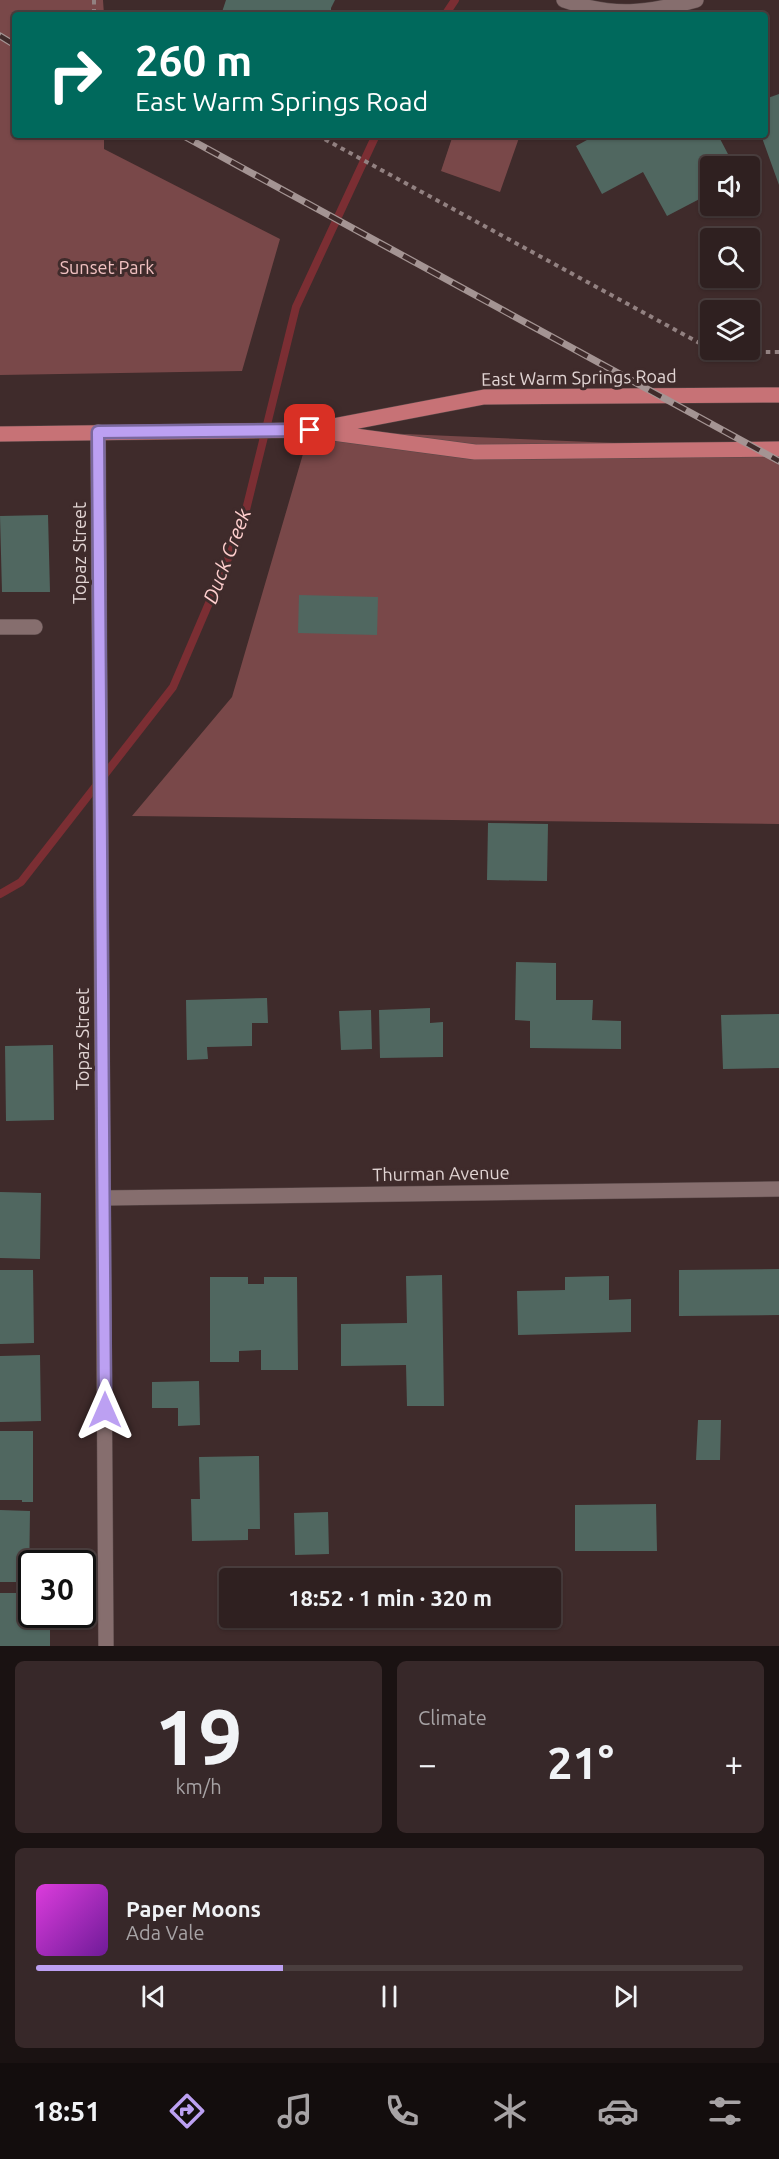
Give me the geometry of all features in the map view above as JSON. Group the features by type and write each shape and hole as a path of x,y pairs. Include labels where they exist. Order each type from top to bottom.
{"main road":[{"name":"East Warm Springs Road","path":"310,430 484,396 779,395"},
{"name":"East Warm Springs Road","path":"0,434 310,430 475,452 779,448"}],"street":[{"path":"564,0 605,12"},
{"path":"631,12 654,11 696,0"},
{"name":"Topaz Street","path":"98,432 106,1646"},
{"path":"0,627 35,627"},
{"name":"Thurman Avenue","path":"103,1198 779,1189"}],"path":[{"path":"323,138 716,352 779,352"}],"green space":[{"name":"Sunset Park","path":"0,0 103,0 104,12 12,12 12,138 104,138 104,149 280,239 242,371 0,375"},
{"path":"452,138 519,138 500,192 441,171"},
{"path":"310,430 757,449 779,461 779,824 132,816 232,697"}],"building":[{"path":"226,0 335,0 331,12 222,12"},
{"path":"779,94 779,185 762,138 768,138 768,98"},
{"path":"591,138 630,138 631,140 635,138 720,138 729,156 700,156 700,199 667,216 643,172 602,194 576,146"},
{"path":"48,515 50,592 2,592 0,516"},
{"path":"299,595 378,597 377,635 298,633"},
{"path":"488,823 548,824 547,881 487,880"},
{"path":"516,962 556,963 556,1000 593,1000 592,1020 621,1021 621,1049 530,1048 530,1021 515,1020"},
{"path":"267,998 268,1023 252,1023 252,1046 207,1047 208,1059 187,1060 186,1000"},
{"path":"430,1008 430,1023 443,1022 443,1057 380,1058 379,1010"},
{"path":"371,1010 372,1049 341,1050 339,1011"},
{"path":"779,1014 779,1068 723,1069 721,1015"},
{"path":"53,1045 54,1120 6,1121 5,1046"},
{"path":"0,1192 41,1193 40,1259 0,1258"},
{"path":"779,1269 779,1315 679,1316 679,1270"},
{"path":"0,1270 33,1270 34,1343 0,1344"},
{"path":"442,1275 444,1406 407,1406 406,1365 341,1366 341,1324 407,1323 406,1276"},
{"path":"609,1276 609,1300 631,1299 631,1332 518,1335 517,1291 565,1290 565,1277"},
{"path":"210,1277 248,1277 248,1284 264,1284 264,1277 297,1277 298,1370 261,1370 261,1350 239,1351 239,1362 210,1362"},
{"path":"40,1355 41,1421 0,1422 0,1356"},
{"path":"199,1381 200,1425 178,1426 178,1408 152,1408 152,1382"},
{"path":"698,1420 721,1420 720,1460 696,1460"},
{"path":"0,1431 33,1431 33,1502 0,1500"},
{"path":"259,1456 260,1529 248,1529 248,1540 192,1541 191,1499 200,1499 199,1457"},
{"path":"656,1504 657,1551 575,1551 575,1505"},
{"path":"0,1510 30,1511 29,1550 18,1550 18,1582 0,1582"},
{"path":"328,1512 329,1554 295,1555 294,1513"},
{"path":"0,1593 18,1593 18,1628 50,1628 50,1646 0,1646"}],"waterway":[{"name":"Duck Creek","path":"447,12 455,0"},
{"name":"Duck Creek","path":"0,894 21,882 173,687 242,526 296,307 375,138"}],"railway":[{"path":"0,36 12,43"},
{"path":"187,138 779,461"}],"route":[{"path":"105,1410 98,432 310,430"}]}
